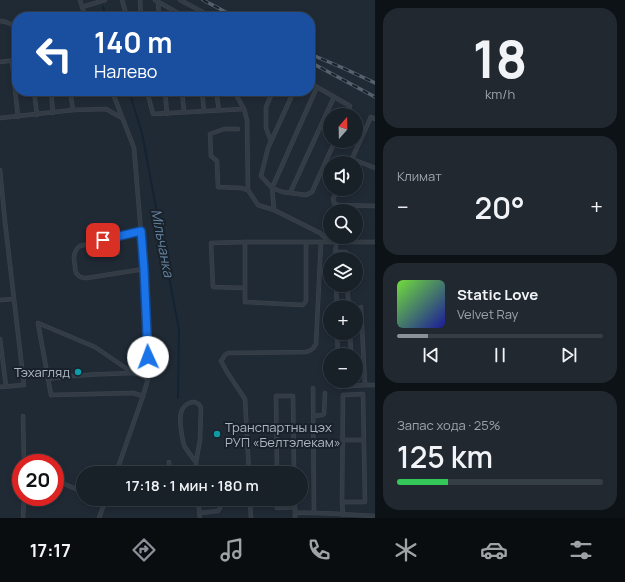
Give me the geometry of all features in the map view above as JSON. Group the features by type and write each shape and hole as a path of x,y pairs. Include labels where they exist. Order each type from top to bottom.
{"lane":[{"path":"80,0 84,12"},
{"path":"82,7 105,0"},
{"path":"122,0 126,12"},
{"path":"140,0 141,12"},
{"path":"180,0 203,12"},
{"path":"156,1 177,12"},
{"path":"156,1 158,12"},
{"path":"0,21 12,25"},
{"path":"0,62 12,61"},
{"path":"315,91 317,87 350,106 349,108"},
{"path":"16,96 18,117"},
{"path":"35,96 37,115"},
{"path":"51,96 53,113"},
{"path":"71,96 73,110"},
{"path":"114,96 134,148 144,269 149,372 143,396 118,466"},
{"path":"148,96 153,114 244,109"},
{"path":"165,96 167,114"},
{"path":"182,96 184,112"},
{"path":"202,96 204,111"},
{"path":"217,96 219,110"},
{"path":"237,96 244,109 247,120 248,190 258,205 274,210 323,236"},
{"path":"270,96 266,107 266,128 271,141"},
{"path":"292,96 268,148 261,176 272,188 283,192 306,195 312,192 332,148"},
{"path":"274,210 272,188 313,96"},
{"path":"290,193 334,97"},
{"path":"0,118 73,110 106,109 122,118"},
{"path":"353,156 372,117 375,119"},
{"path":"238,129 224,129 210,134 211,156 217,160 218,187 241,188 248,190"},
{"path":"363,164 375,168"},
{"path":"0,170 1,200 5,222 24,385 0,387"},
{"path":"334,196 333,199 334,203 338,204 375,206"},
{"path":"0,223 5,222"},
{"path":"141,231 80,246 77,248 73,258 76,273 82,278 144,269"},
{"path":"115,238 118,253"},
{"path":"245,242 245,302 303,305 306,301 306,242"},
{"path":"245,288 213,287 211,243 321,242 316,344 314,348 306,352 228,353 221,361 246,402 249,466"},
{"path":"363,242 375,242"},
{"path":"335,252 336,244"},
{"path":"0,300 14,299"},
{"path":"133,373 95,347 38,323 51,395 133,392 143,396"},
{"path":"0,339 6,386"},
{"path":"363,340 365,385 375,385"},
{"path":"48,379 82,375 133,373 148,379"},
{"path":"313,388 314,513"},
{"path":"314,416 324,414 325,393"},
{"path":"342,502 365,502 363,394 343,395 342,502 343,515"},
{"path":"277,466 276,396 293,396 294,466"},
{"path":"196,462 183,444 180,418 180,413 183,408 186,404 190,403 198,404 201,408 200,440 196,466"},
{"path":"23,416 24,454"},
{"path":"343,440 364,440"},
{"path":"64,484 76,489"},
{"path":"23,518 24,506"},
{"path":"99,518 104,506"},
{"path":"198,506 200,518"},
{"path":"199,513 218,511 220,506"},
{"path":"250,506 251,518"},
{"path":"277,506 277,508 295,507 295,518"},
{"path":"295,513 375,516"}],"waterway":[{"name":"Мільчанка","path":"103,7 104,12"},
{"name":"Мільчанка","path":"131,96 142,133 179,330 178,398"}],"railway":[{"path":"203,0 226,12"},
{"path":"315,56 375,83"},
{"path":"315,65 375,97"}],"place":[{"name":"Тэхагляд","path":"78,372"},
{"name":"Транспартны цэх РУП «Белтэлекам»","path":"217,434"}],"route":[{"path":"103,240 141,231 148,357"}]}
